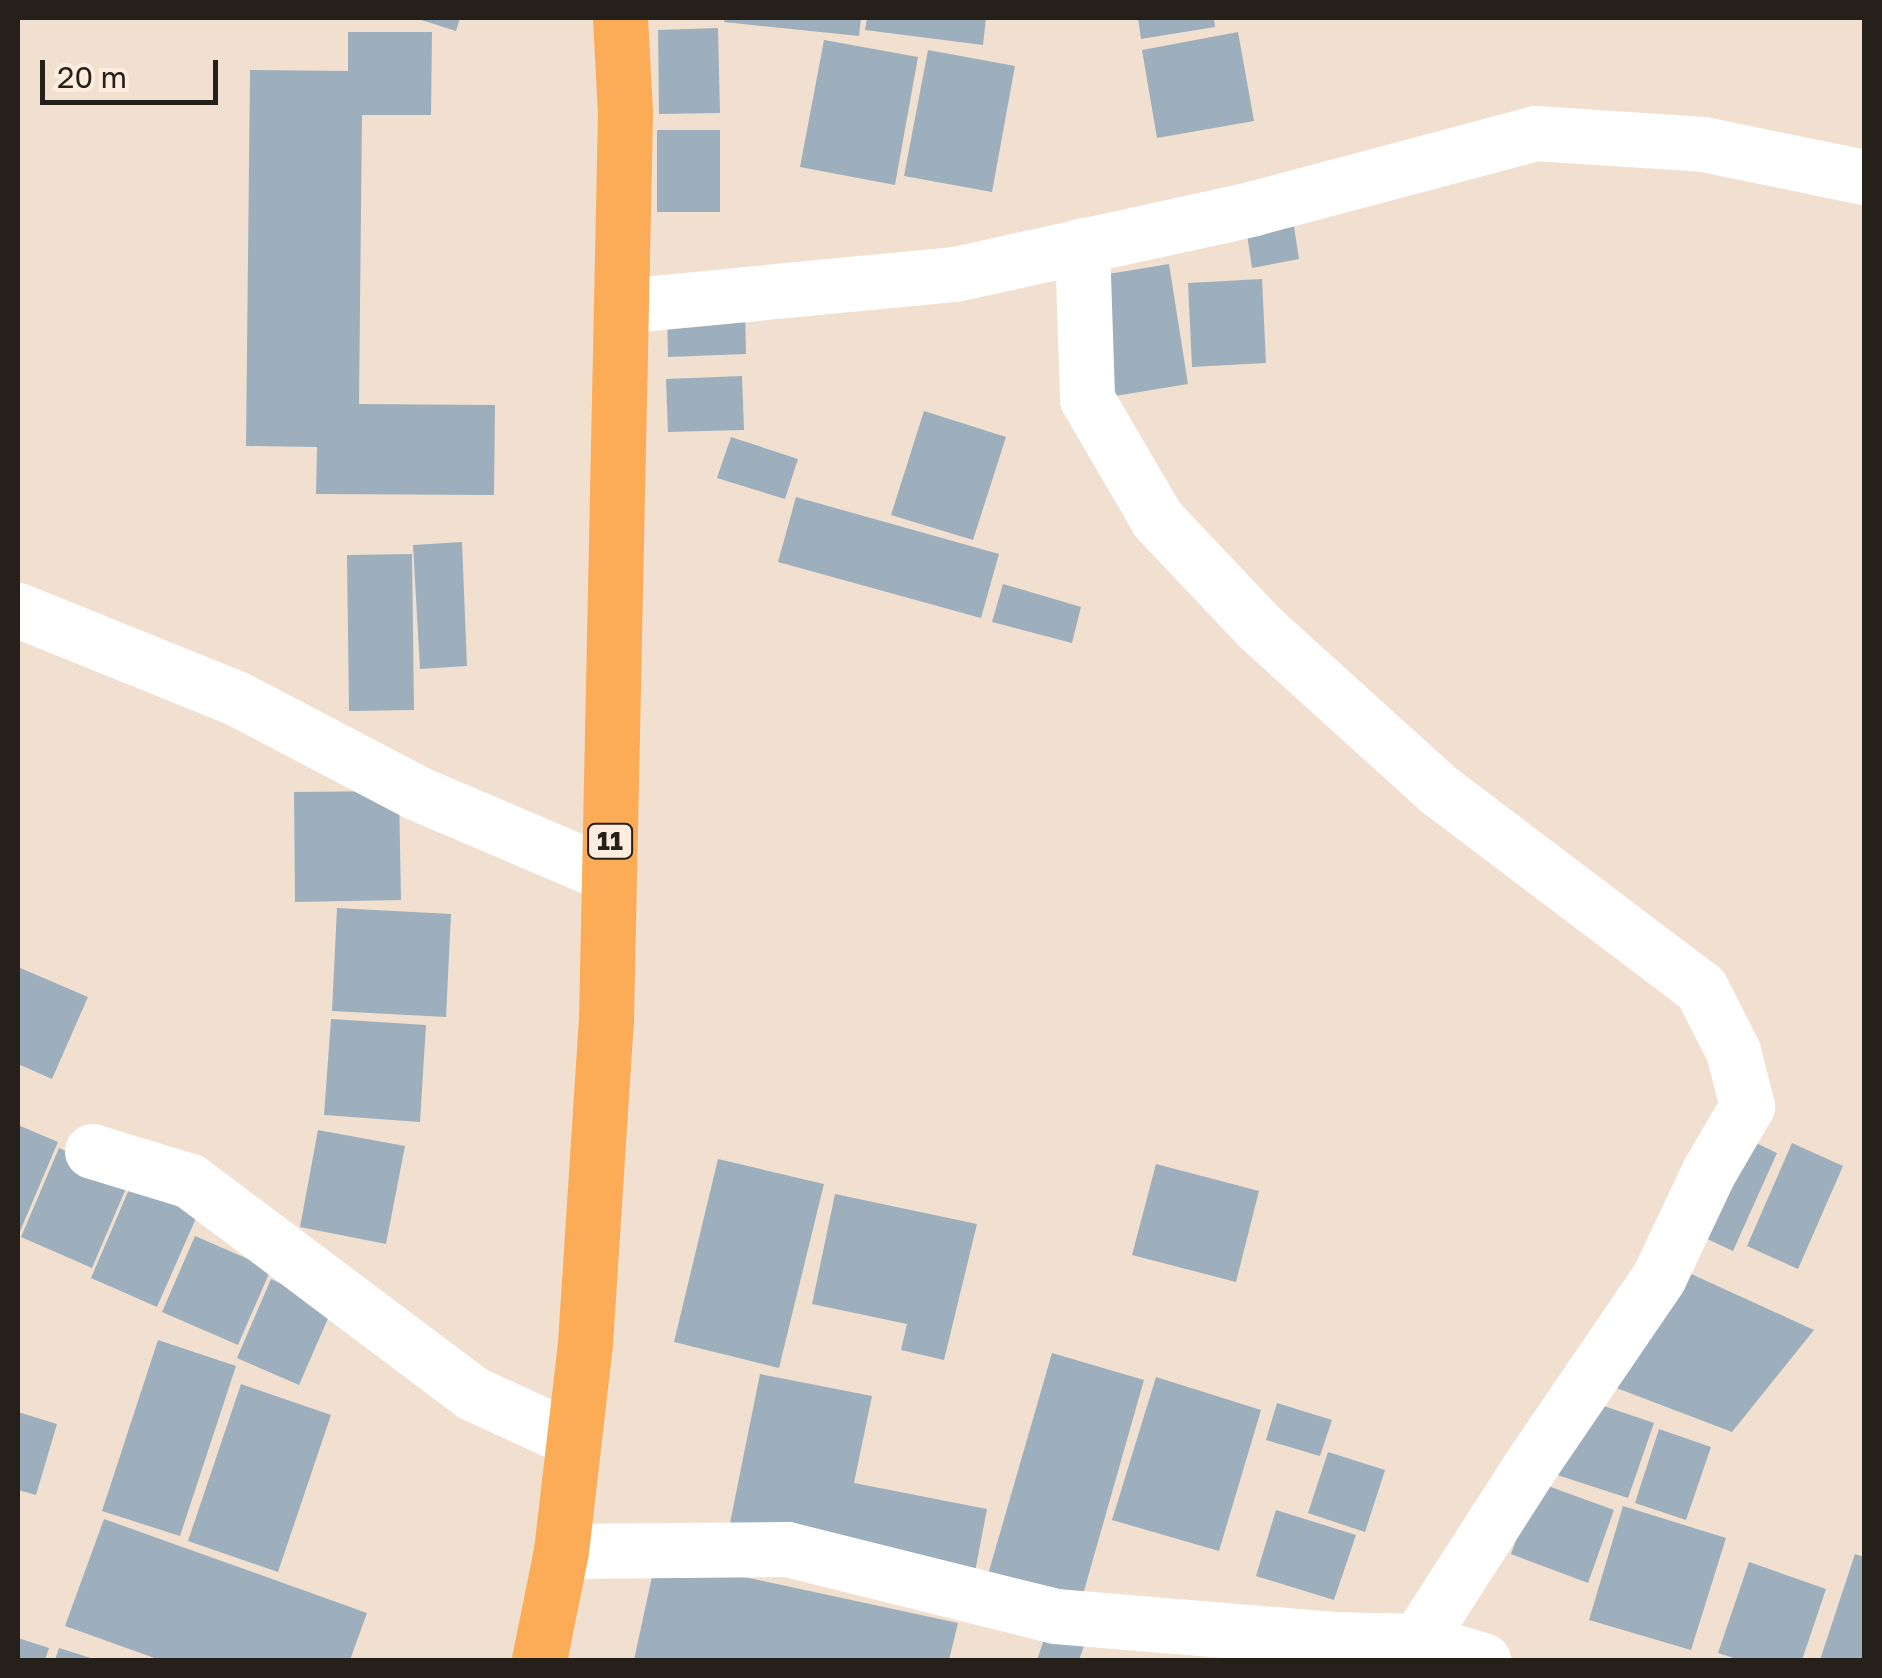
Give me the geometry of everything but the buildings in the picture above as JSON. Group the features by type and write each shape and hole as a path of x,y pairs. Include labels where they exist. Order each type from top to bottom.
{"highway":[{"name":"11","path":"539,1660 562,1551 585,1343 606,1020 625,113 620,18"}],"street":[{"path":"621,306 955,274 1254,208 1535,133 1704,144 1864,177"},
{"path":"1082,246 1087,399 1157,519 1259,627 1439,790 1701,988 1733,1051 1747,1106 1709,1171 1659,1277 1534,1460 1419,1651"},
{"path":"18,610 238,699 417,793 609,875"},
{"path":"92,1151 190,1181 472,1393 574,1440"},
{"path":"562,1551 787,1549 1055,1616 1333,1639 1483,1660"}]}
